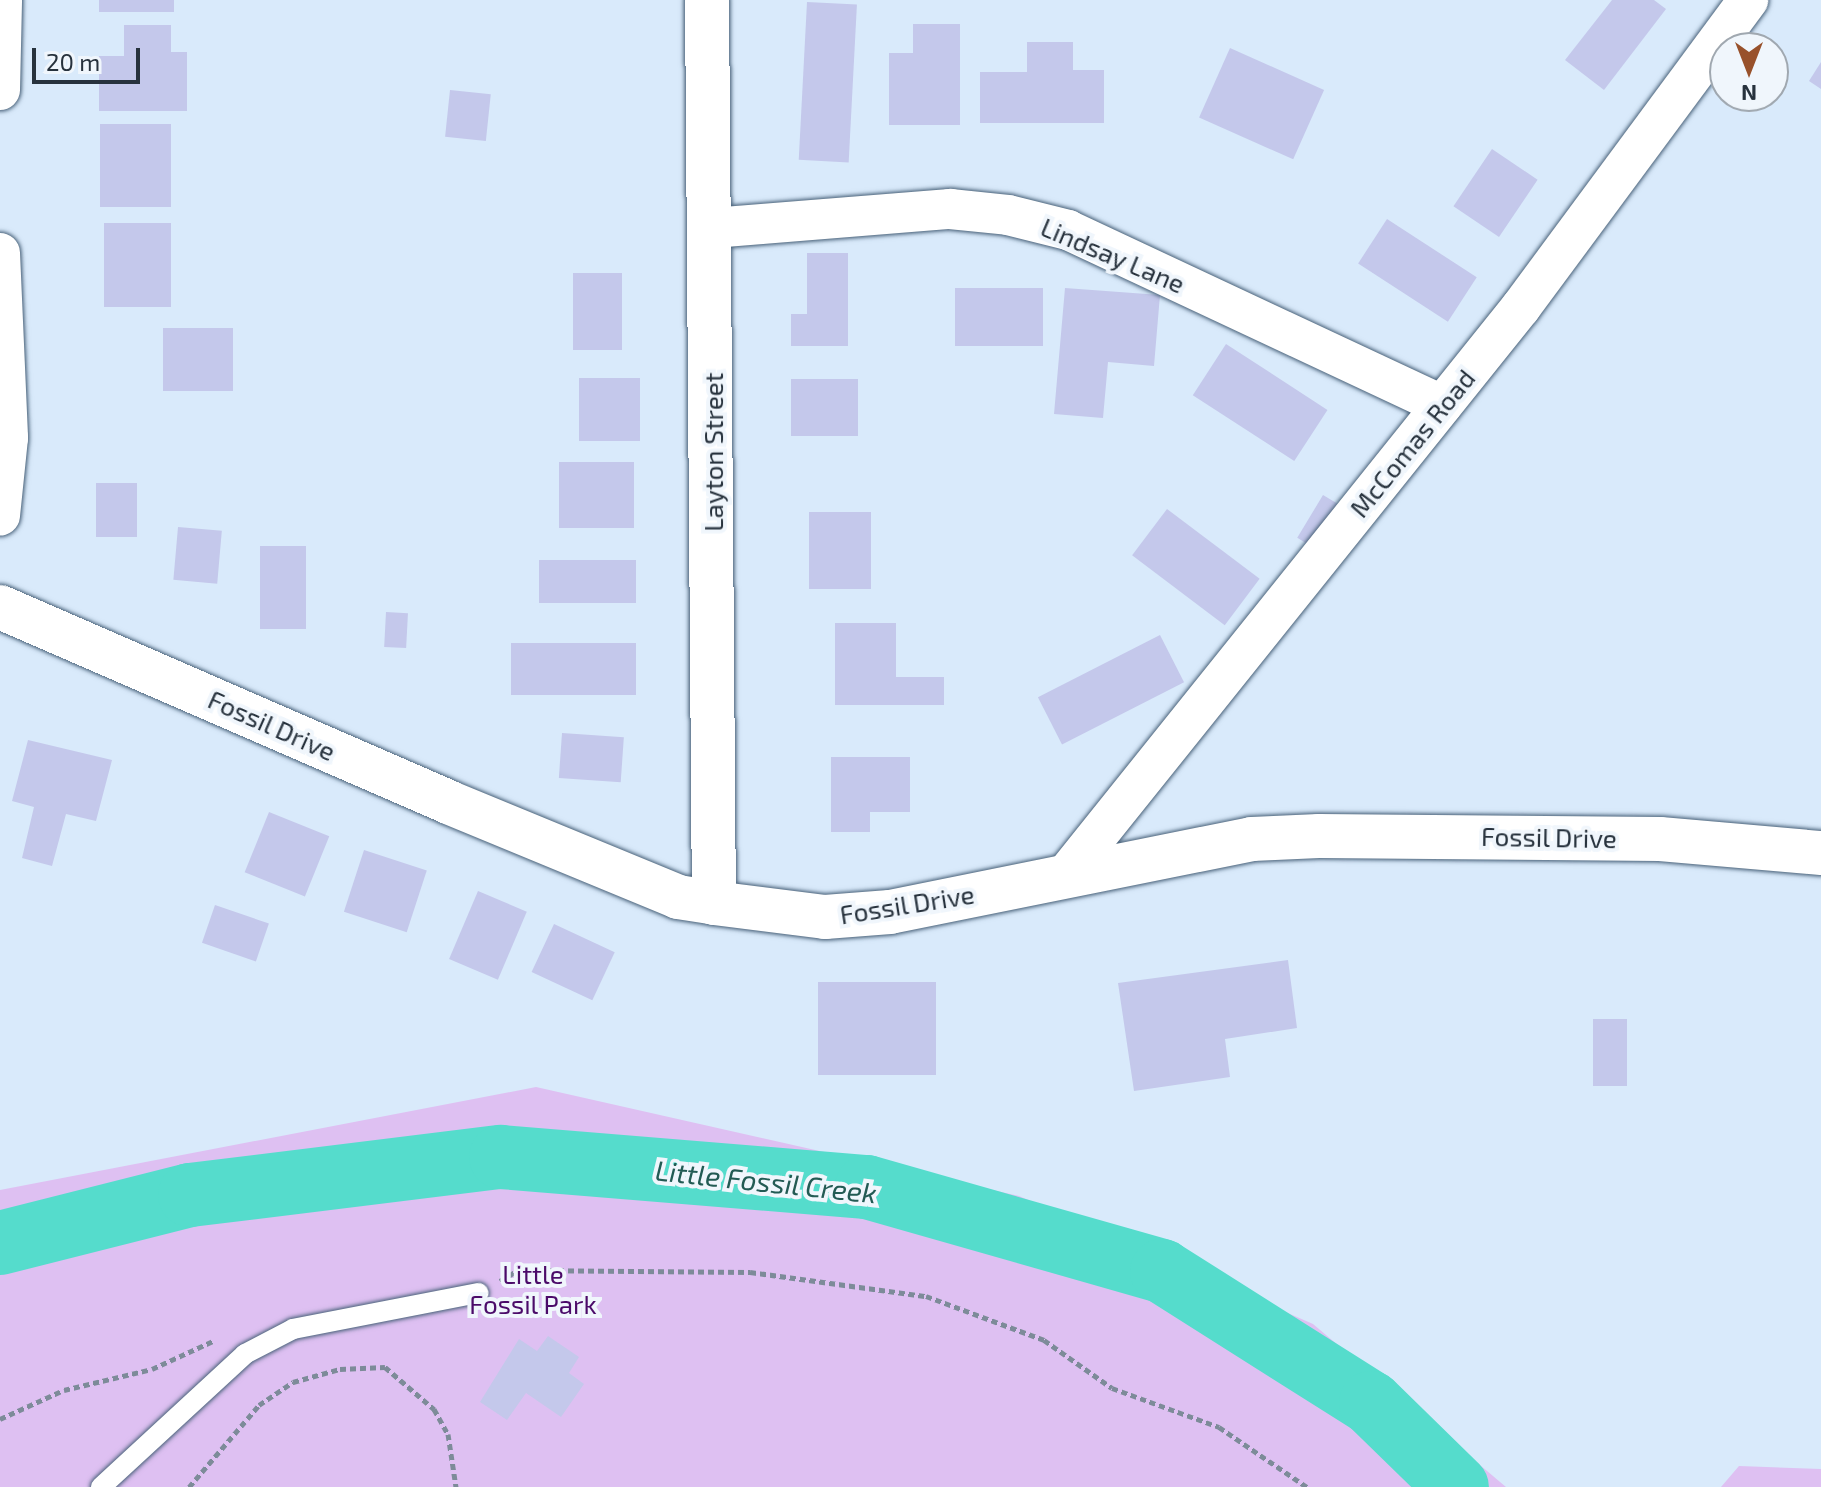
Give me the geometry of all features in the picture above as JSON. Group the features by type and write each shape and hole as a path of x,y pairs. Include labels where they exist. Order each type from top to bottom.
{"street":[{"path":"0,90 2,0"},
{"name":"Layton Street","path":"707,0 712,228 714,903"},
{"name":"McComas Road","path":"1064,877 1442,405 1748,0"},
{"name":"Lindsay Lane","path":"712,228 950,209 1008,215 1068,230 1442,405"},
{"path":"0,253 8,438 0,516"},
{"name":"Fossil Drive","path":"0,607 448,802 678,897 714,903 825,917 877,913 1252,839 1387,833 1660,839 1821,853"}],"lane":[{"path":"101,1487 245,1354 293,1329 479,1293"}],"path":[{"path":"479,1293 518,1270 750,1272 926,1296 1044,1340 1112,1388 1219,1427 1307,1487"},
{"path":"0,1419 64,1390 152,1369 224,1336 245,1354"},
{"path":"189,1487 259,1405 293,1382 340,1369 385,1367 434,1409 448,1434 456,1487"}],"green space":[{"name":"Little Fossil Park","path":"536,1087 1019,1196 1313,1324 1506,1487 0,1487 0,1190"},
{"path":"1739,1466 1821,1469 1821,1487 1721,1487"}],"building":[{"path":"99,0 174,0 174,12 99,12"},
{"path":"1612,0 1654,0 1666,9 1604,90 1565,60"},
{"path":"807,2 857,5 849,162 799,160"},
{"path":"913,24 960,24 960,125 889,125 889,53 913,53"},
{"path":"124,25 171,25 171,52 187,52 187,111 99,111 99,56 124,56"},
{"path":"1027,42 1073,42 1073,70 1104,70 1104,123 980,123 980,72 1027,72"},
{"path":"1230,48 1324,90 1293,159 1199,117"},
{"path":"1821,62 1821,89 1809,81"},
{"path":"450,90 491,94 486,141 445,137"},
{"path":"100,124 171,124 171,207 100,207"},
{"path":"1492,149 1538,180 1499,237 1453,206"},
{"path":"1387,219 1477,277 1448,322 1358,263"},
{"path":"104,223 171,223 171,307 104,307"},
{"path":"807,253 848,253 848,346 791,346 791,314 807,314"},
{"path":"573,273 622,273 622,350 573,350"},
{"path":"955,288 1043,288 1043,346 955,346"},
{"path":"1065,288 1160,295 1154,366 1108,362 1103,418 1054,414"},
{"path":"163,328 233,328 233,391 163,391"},
{"path":"1226,344 1327,410 1294,461 1193,395"},
{"path":"579,378 640,378 640,441 579,441"},
{"path":"791,379 858,379 858,436 791,436"},
{"path":"559,462 634,462 634,528 559,528"},
{"path":"96,483 137,483 137,537 96,537"},
{"path":"1323,495 1341,506 1315,549 1297,538"},
{"path":"1167,509 1260,579 1225,625 1132,555"},
{"path":"809,512 871,512 871,589 809,589"},
{"path":"178,527 222,531 217,584 173,580"},
{"path":"260,546 306,546 306,629 260,629"},
{"path":"539,560 636,560 636,603 539,603"},
{"path":"386,612 408,613 406,648 384,647"},
{"path":"835,623 896,623 896,677 944,677 944,705 835,705"},
{"path":"1160,635 1184,682 1062,744 1038,697"},
{"path":"511,643 636,643 636,695 511,695"},
{"path":"562,733 624,737 621,782 559,778"},
{"path":"28,740 112,760 96,821 66,814 52,866 22,858 34,807 12,801"},
{"path":"831,757 910,757 910,812 870,812 870,832 831,832"},
{"path":"269,812 329,836 305,897 245,872"},
{"path":"364,850 427,870 407,932 344,912"},
{"path":"478,891 527,912 498,980 449,959"},
{"path":"215,905 269,924 256,961 202,943"},
{"path":"554,924 615,952 592,1000 532,972"},
{"path":"1288,960 1297,1028 1225,1039 1230,1077 1134,1091 1118,983"},
{"path":"818,982 936,982 936,1075 818,1075"},
{"path":"1593,1019 1627,1019 1627,1086 1593,1086"},
{"path":"548,1336 579,1357 569,1373 584,1384 561,1417 526,1393 507,1420 480,1402 519,1339 537,1351"}],"waterway":[{"name":"Little Fossil Creek","path":"0,1243 190,1195 501,1157 867,1187 1162,1271 1371,1403 1457,1487"}]}
